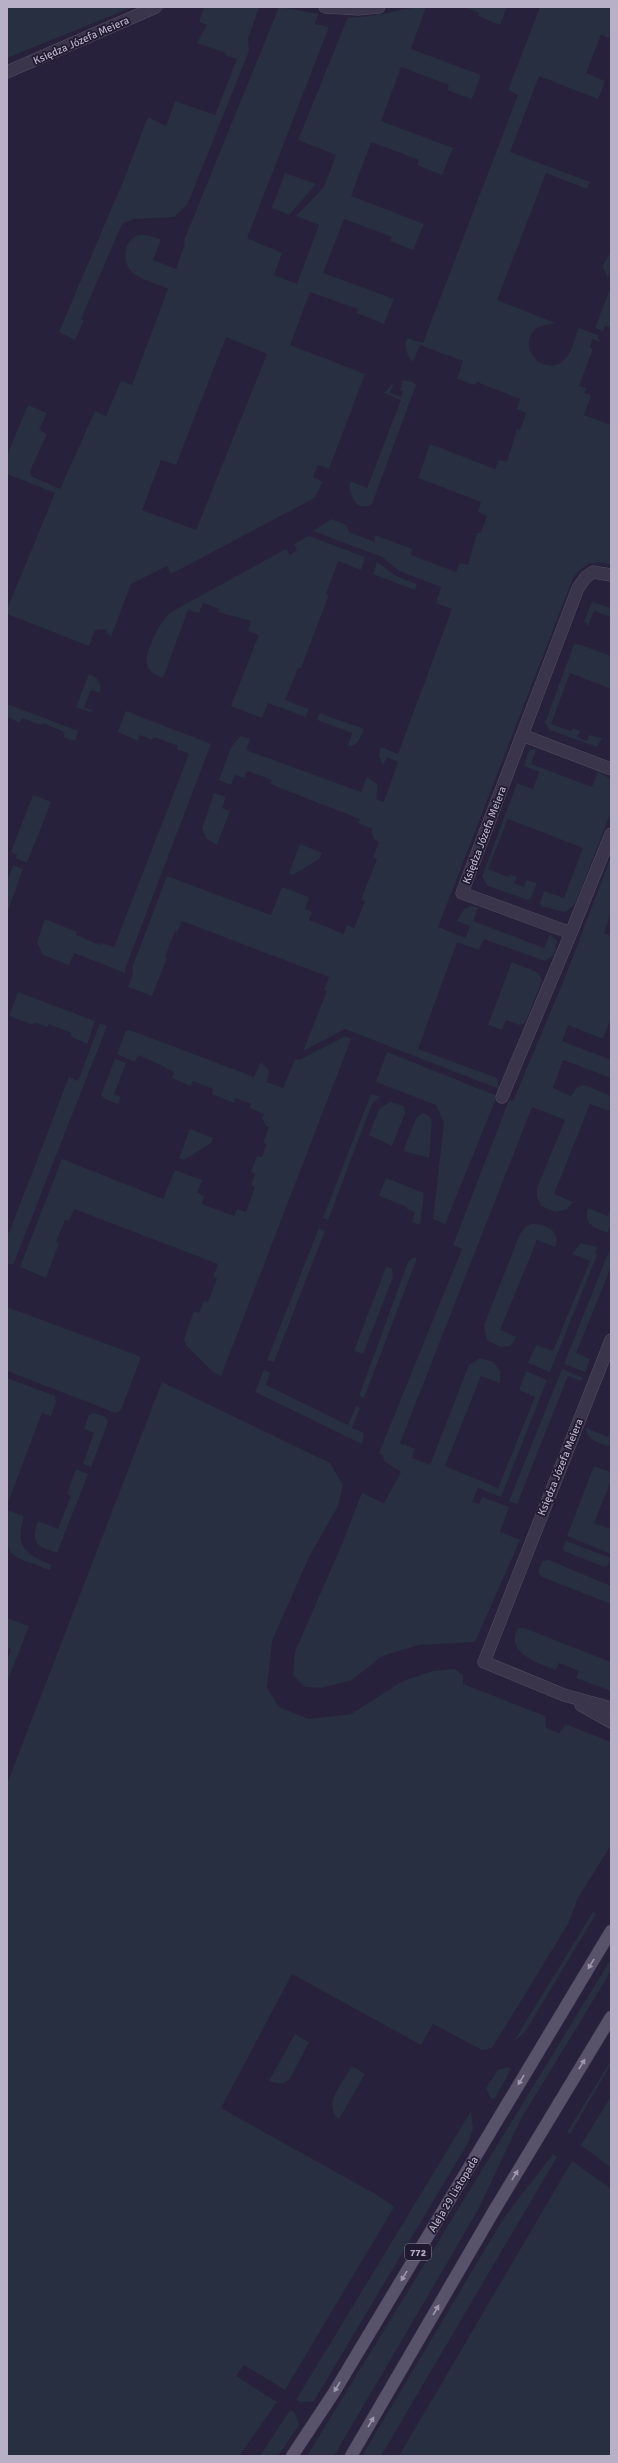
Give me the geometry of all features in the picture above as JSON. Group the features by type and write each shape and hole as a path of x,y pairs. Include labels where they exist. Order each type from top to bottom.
{"main road":[{"name":"Aleja 29 Listopada","path":"292,2456 333,2394 611,1931"},
{"path":"351,2456 494,2209 611,2017"}],"street":[{"name":"Księdza Józefa Meiera","path":"7,72 156,7"},
{"path":"325,7 346,9 379,7"},
{"name":"Księdza Józefa Meiera","path":"571,932 462,893 582,582 594,572 611,575"},
{"path":"522,735 611,769"},
{"path":"502,1098 611,834"},
{"name":"Księdza Józefa Meiera","path":"564,1695 484,1662 611,1340"},
{"path":"564,1695 611,1708"},
{"path":"564,1695 611,1722"}],"shaded area":[{"path":"7,7 133,7 7,58"},
{"path":"204,7 259,7 248,39 249,51 187,205 174,217 133,219 122,224 81,319 84,320 75,340 59,332 124,179 148,117 166,126 175,101 215,115 237,59 225,55 226,53 197,43 207,25 199,22"},
{"path":"279,7 318,14 315,24 329,27 247,238 282,253 274,275 297,284 319,225 296,216 324,187 336,155 298,140 348,17 379,15 407,9 426,7 411,49 481,75 472,99 447,90 449,85 401,67 381,121 453,148 442,175 417,165 419,160 371,142 351,196 424,224 413,250 390,241 392,237 344,219 323,273 394,299 384,324 357,313 358,309 310,292 290,345 365,374 329,469 318,465 313,477 323,482 315,497 171,574 167,566 131,584 111,637 104,629 95,630 89,646 7,614 7,609 55,493 7,474 7,455 28,405 47,413 39,430 47,434 30,471 31,476 60,489 95,411 106,416 121,381 132,385 168,289 143,279 130,270 127,265 125,255 128,244 135,237 140,235 147,235 161,240 153,260 176,269 185,244 183,243","holes":["226,337 267,354 196,530 142,510 161,460 176,465"]},
{"path":"464,7 507,7 500,25 478,16 479,13"},
{"path":"540,7 611,7 611,39 601,35 586,73 605,81 598,99 539,76 510,152 590,182 587,189 546,173 497,300 555,323 537,328 531,335 529,343 530,351 535,358 541,363 549,366 557,364 565,359 579,328 597,335 600,342 592,339 590,348 593,349 579,386 586,388 584,393 591,395 584,415 611,425 611,565 605,563 589,564 581,569 573,578 438,927 465,938 470,926 457,921 464,909 470,906 478,907 473,921 544,948 550,934 557,941 554,955 545,961 484,939 479,950 457,942 418,1049 497,1078 499,1089 345,1029 303,1051 327,991 324,990 329,977 182,921 177,932 175,931 165,957 167,958 152,996 128,987 133,974 132,968 167,876 271,915 282,887 309,897 305,909 312,912 309,920 344,934 347,925 354,928 365,901 361,900 377,859 373,857 379,842 375,840 371,832 373,829 358,823 360,819 270,784 272,780 247,771 244,778 235,775 231,785 219,780 231,747 241,736 250,739 246,750 361,792 367,777 378,785 376,799 384,802 398,762 387,757 383,765 379,756 381,747 398,754 452,609 436,603 441,587 399,571 382,557 313,531 331,519 347,525 349,532 375,542 375,535 412,549 411,555 456,572 460,563 468,565 477,533 481,533 487,516 478,512 481,502 418,478 430,444 495,469 499,460 507,462 517,429 520,430 526,413 517,409 520,399 477,382 475,385 457,379 463,361 420,345 413,362 407,354 406,345 407,338 423,343 518,95 508,90"},
{"path":"285,173 316,184 289,215 272,208"},
{"path":"611,252 611,269 608,277 602,266"},
{"path":"610,289 611,328 605,326 603,331 595,328"},
{"path":"403,380 413,382 416,385 372,504 367,506 358,505 352,497 350,491 350,481 367,488 401,400 384,393 394,382 390,393 401,397 403,391 400,390"},
{"path":"309,536 365,557 361,570 338,561 326,594 329,595 301,668 298,668 285,700 309,709 306,717 268,703 262,718 231,706 259,635 248,631 251,621 218,612 219,609 203,603 199,613 188,610 163,678 148,668 148,652 154,637 171,612 286,549 290,555 297,550 294,544"},
{"path":"377,562 396,576 417,584 415,590 373,574"},
{"path":"592,602 611,608 611,617 594,611 588,626 584,621"},
{"path":"574,644 581,645 611,656 611,689 570,673 551,724 571,731 573,728 580,731 577,737 587,741 589,735 602,738 597,747 550,730 545,723"},
{"path":"89,674 95,677 100,683 100,693 91,690 84,707 94,711 90,712 76,707"},
{"path":"7,704 78,731 75,741 63,737 65,732 43,723 41,725 22,718 20,723 7,717"},
{"path":"126,711 211,744 125,969 125,973 74,953 69,965 43,955 37,942 45,919 77,932 76,935 100,945 101,943 114,947 189,754 177,749 178,746 154,737 152,740 140,735 138,741 118,732"},
{"path":"319,713 364,729 358,741 354,745 348,746 352,733 317,720"},
{"path":"536,749 531,764 592,787 598,772 611,779 611,812 575,904 565,912 541,906 540,903 544,891 564,898 583,848 508,819 488,869 508,877 510,874 517,877 514,883 524,887 526,880 537,883 531,898 528,900 488,886 482,877 517,783 533,789 539,772 524,766 529,750"},
{"path":"214,793 226,797 222,808 230,811 217,845 206,838 202,829"},
{"path":"33,795 51,802 27,863 16,858 17,855 11,852"},
{"path":"300,844 322,853 319,859 293,875 289,873"},
{"path":"611,857 611,913 604,933 611,936 611,1019 603,1039 568,1025 562,1041 611,1060 611,1078 563,1060 553,1088 571,1096 577,1087 585,1085 609,1095 611,1100 610,1111 590,1104 554,1194 573,1202 567,1209 556,1212 541,1206 537,1197 537,1188 565,1120 532,1107 400,1443 415,1449 412,1458 430,1465 469,1365 480,1358 493,1362 500,1371 500,1383 481,1376 445,1466 498,1488 535,1397 519,1390 526,1371 547,1380 501,1497 478,1488 472,1502 479,1504 482,1497 509,1507 500,1532 520,1540 475,1642 419,1645 382,1656 352,1680 321,1688 305,1687 293,1675 295,1652 342,1544 362,1493 384,1503 401,1472 384,1461 383,1455 379,1453 462,1249 453,1245 509,1100 513,1101 564,980"},
{"path":"13,865 23,869 7,913 7,882"},
{"path":"512,962 539,973 542,981 525,1023 519,1025 506,1020 502,1030 488,1025"},
{"path":"18,992 95,1021 87,1044 70,1036 71,1033 49,1024 47,1027 34,1022 33,1025 9,1016"},
{"path":"100,1023 107,1026 13,1265 7,1263 7,1232 9,1233 69,1077 78,1081"},
{"path":"130,1030 254,1077 261,1062 269,1071 267,1082 283,1088 295,1059 299,1060 346,1036 351,1039 221,1376 213,1372 186,1345 184,1339 194,1311 199,1313 204,1301 208,1302 217,1278 213,1277 218,1264 74,1209 69,1221 65,1220 56,1242 59,1243 46,1278 20,1267 62,1159 163,1199 175,1170 202,1180 197,1193 204,1196 202,1204 234,1216 237,1209 246,1212 255,1187 251,1185 255,1174 251,1172 257,1156 262,1157 267,1144 263,1143 269,1127 266,1126 262,1118 264,1114 249,1108 251,1104 236,1098 234,1103 212,1094 213,1089 193,1081 191,1086 172,1078 174,1072 138,1055 135,1062 117,1054 126,1031"},
{"path":"387,1052 497,1096 445,1224 433,1219 444,1123 436,1105 376,1082"},
{"path":"115,1059 126,1063 114,1094 121,1097 118,1104 105,1099 101,1095"},
{"path":"371,1094 380,1097 372,1104 328,1220 323,1218"},
{"path":"390,1102 404,1106 405,1113 392,1146 369,1135 379,1109"},
{"path":"423,1113 429,1116 432,1121 429,1158 403,1151 417,1117"},
{"path":"190,1129 213,1138 211,1143 184,1160 179,1158"},
{"path":"386,1178 424,1193 420,1225 412,1222 415,1212 407,1209 407,1207 379,1196"},
{"path":"588,1208 608,1216 611,1208 611,1225 608,1233 591,1225 587,1218"},
{"path":"531,1224 542,1225 551,1229 554,1232 557,1241 555,1247 537,1240 500,1330 517,1337 510,1346 500,1347 487,1340 484,1325 520,1234 526,1226"},
{"path":"319,1228 325,1231 274,1362 267,1360"},
{"path":"581,1243 597,1247 595,1254 597,1255 550,1372 528,1363 536,1345 553,1351 590,1261 572,1254"},
{"path":"609,1251 611,1267 576,1353 590,1359 585,1372 564,1364"},
{"path":"412,1258 417,1258 364,1398 359,1396 408,1262"},
{"path":"386,1267 392,1268 393,1277 363,1354 354,1351"},
{"path":"7,1307 139,1356 140,1360 121,1410 116,1413 7,1371"},
{"path":"562,1369 583,1378 582,1381 568,1376 517,1504 509,1501"},
{"path":"264,1370 270,1373 266,1385 348,1425 356,1406 360,1408 352,1428 364,1433 362,1444 255,1392"},
{"path":"7,1378 55,1396 56,1402 51,1416 42,1413 7,1505"},
{"path":"162,1382 330,1463 343,1485 338,1506 309,1557 272,1641 267,1688 279,1707 309,1719 351,1714 403,1681 433,1671 455,1669 463,1675 463,1684 545,1716 546,1728 559,1733 566,1724 611,1742 611,1845 578,1898 568,1924 492,2048 482,2050 433,2024 421,2045 292,1974 221,2108 379,2196 394,2207 285,2390 244,2365 236,2376 277,2402 239,2456 7,2456 7,1784"},
{"path":"94,1413 106,1417 108,1422 91,1467 83,1464 94,1433 84,1429 89,1415"},
{"path":"586,1428 608,1437 611,1428 611,1447 591,1439 588,1436"},
{"path":"594,1466 611,1472 611,1481 594,1523 611,1529 611,1554 567,1536"},
{"path":"76,1469 88,1474 57,1553 40,1546 37,1543 35,1539 36,1529 38,1521 58,1529 71,1496 67,1494"},
{"path":"7,1510 24,1516 20,1535 24,1548 35,1557 51,1565 50,1570 23,1560 11,1552 8,1546 7,1538"},
{"path":"566,1541 611,1558 608,1565 604,1567 564,1551 563,1548"},
{"path":"549,1560 611,1586 611,1604 542,1577 538,1572 542,1561"},
{"path":"7,1618 29,1626 8,1680 7,1660 11,1649 7,1648"},
{"path":"518,1628 524,1628 611,1662 611,1691 576,1678 579,1671 559,1663 556,1670 533,1661 519,1651 515,1636"},
{"path":"593,1912 596,1914 525,2032 514,2041"},
{"path":"611,1959 611,1971 521,2119 478,2210 334,2456 307,2456"},
{"path":"295,2034 309,2042 290,2079 282,2084 269,2081"},
{"path":"611,2061 611,2064 570,2134 567,2132"},
{"path":"352,2066 365,2074 339,2119 334,2113 332,2107 333,2100"},
{"path":"508,2067 511,2069 495,2098 491,2099 486,2088 498,2070"},
{"path":"611,2096 611,2168 581,2145"},
{"path":"471,2111 473,2128 469,2141 314,2401 301,2402 296,2400"},
{"path":"553,2154 557,2157 381,2456 362,2456 503,2219"},
{"path":"572,2161 611,2189 611,2456 399,2456"},
{"path":"290,2410 295,2413 299,2425 278,2456 260,2456"}]}
